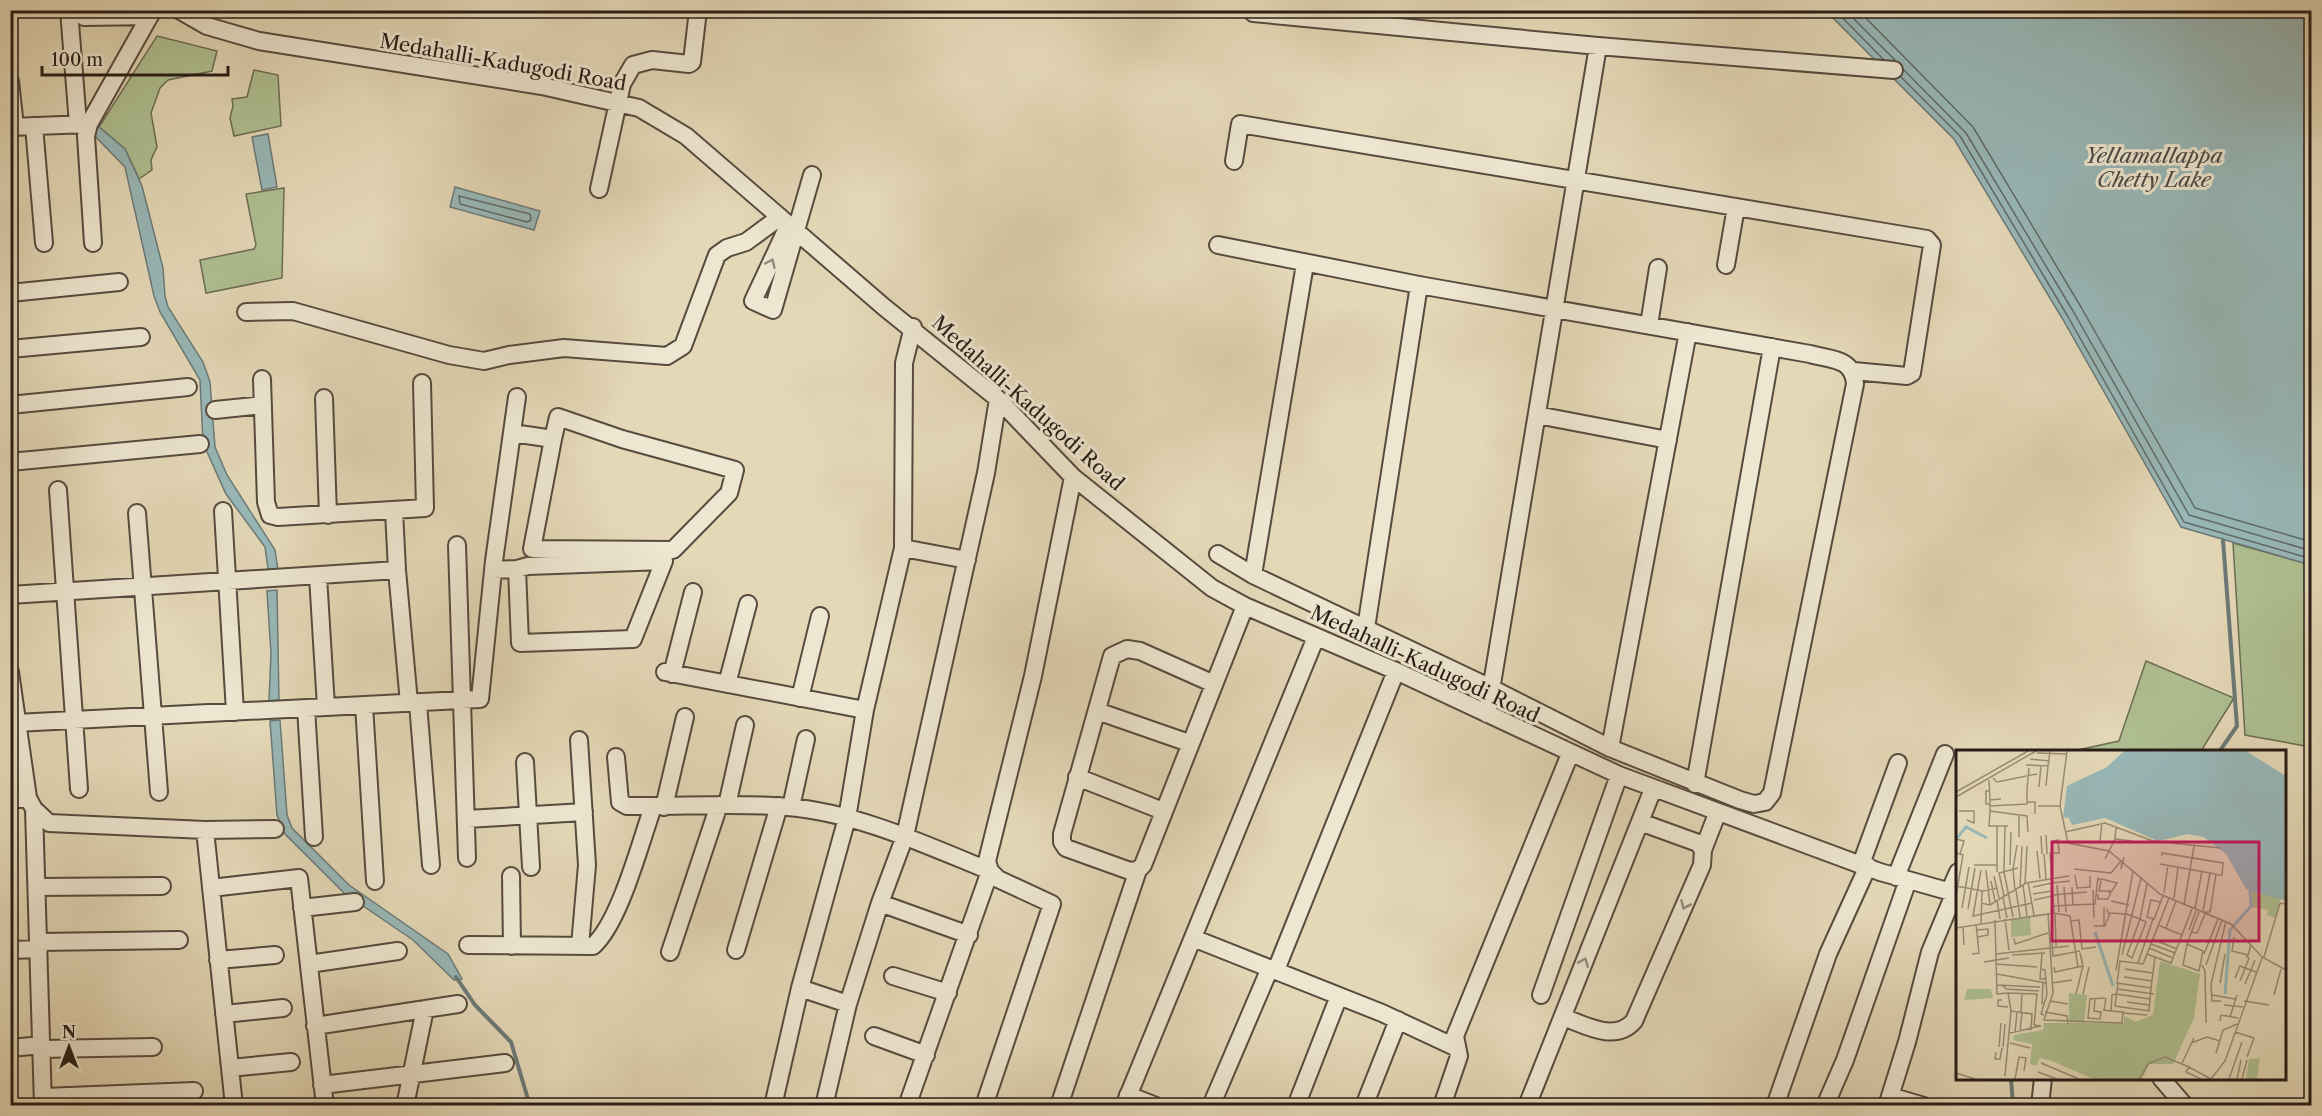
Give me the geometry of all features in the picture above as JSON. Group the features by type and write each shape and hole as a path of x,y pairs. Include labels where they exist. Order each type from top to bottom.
{"street":[{"name":"Medahalli-Kadugodi Road","path":"179,10 207,26 259,42 542,86 639,108 686,136 885,307 913,327 998,399 1073,477 1212,588 1245,606 1396,671 1570,754 1653,789 1717,814 1902,878 1954,892"},
{"path":"599,189 621,84 633,65 652,60 689,64 692,62 698,10"},
{"path":"93,243 76,14 152,13"},
{"path":"84,124 152,13"},
{"path":"1253,13 1598,46 1894,70"},
{"path":"1487,714 1598,46"},
{"path":"10,81 13,127 84,124"},
{"path":"1218,245 1419,285 1772,347 1847,364 1854,371 1907,376 1912,373 1932,245 1930,242 1240,124 1234,161"},
{"path":"34,126 44,243"},
{"path":"789,224 773,310 753,301 789,224 812,175"},
{"path":"1726,265 1736,207"},
{"path":"246,312 293,311 449,356 484,361 509,355 564,348 667,356 683,346 717,255 727,248 789,224"},
{"path":"1254,575 1305,264"},
{"path":"1649,325 1658,268"},
{"path":"10,292 119,282"},
{"path":"1366,628 1419,285"},
{"path":"773,1106 800,988 847,818 865,710 903,548 904,363 913,327"},
{"path":"1610,748 1688,332"},
{"path":"10,349 141,337"},
{"path":"1695,784 1772,347"},
{"path":"1218,555 1254,575 1491,688 1610,748 1695,784 1754,804 1765,802 1772,793 1853,396 1854,371"},
{"path":"262,379 266,502 270,515 328,516 425,508 422,383"},
{"path":"10,405 188,387"},
{"path":"16,723 480,699 493,570 517,397"},
{"path":"324,398 328,516"},
{"path":"824,1106 848,1004 880,903 905,836 986,473 998,399"},
{"path":"215,410 263,405"},
{"path":"1537,415 1668,440"},
{"path":"558,417 622,439 735,470 729,493 673,550 532,549 554,439 558,417"},
{"path":"513,433 554,439"},
{"path":"10,462 200,444"},
{"path":"907,1106 990,871 987,861 1033,676 1073,477"},
{"path":"58,490 79,789"},
{"path":"222,511 235,712"},
{"path":"394,511 397,570 431,865"},
{"path":"137,513 159,792"},
{"path":"456,545 467,858"},
{"path":"903,548 967,560"},
{"path":"493,570 528,566 664,561 633,639 520,643 517,569"},
{"path":"10,595 397,570"},
{"path":"318,576 326,707"},
{"path":"693,592 668,673 865,710"},
{"path":"727,684 748,604"},
{"path":"1059,1106 1138,870 1143,865 1189,743 1245,606"},
{"path":"800,698 820,616"},
{"path":"1156,1106 1126,1100 1285,718 1316,637"},
{"path":"1138,870 1130,871 1066,848 1062,842 1077,777 1112,656 1127,649 1140,651 1214,684"},
{"path":"1211,1106 1273,969 1396,671"},
{"path":"11,674 16,723 31,803 37,887 44,1101 194,1091"},
{"path":"364,705 375,881"},
{"path":"306,708 314,837"},
{"path":"1096,711 1189,743"},
{"path":"468,945 593,946 602,938 612,920 658,807 686,717"},
{"path":"670,952 723,805 745,725"},
{"path":"736,950 806,739"},
{"path":"579,740 587,865 580,946"},
{"path":"1442,1106 1459,1056 1455,1036 1570,754"},
{"path":"1826,1106 1845,1060 1902,878 1946,754"},
{"path":"616,758 620,802 627,806 785,806 847,818 905,836 990,871 998,879 1052,904 984,1106"},
{"path":"525,762 531,867"},
{"path":"1775,1106 1828,954 1865,865 1898,763"},
{"path":"1541,995 1620,775"},
{"path":"1077,777 1163,811"},
{"path":"1527,1106 1653,789"},
{"path":"10,800 31,803 49,823 205,830 275,830"},
{"path":"467,819 584,812"},
{"path":"1563,1017 1610,1032 1628,1028 1634,1021 1702,865 1703,850 1717,814"},
{"path":"1640,822 1698,843 1703,850"},
{"path":"205,830 234,1106"},
{"path":"511,876 512,946"},
{"path":"211,888 299,878 325,1106"},
{"path":"37,887 162,886"},
{"path":"1924,1106 1888,1101 1930,952 1954,892"},
{"path":"302,908 354,902"},
{"path":"880,903 969,935"},
{"path":"1193,938 1398,1020 1457,1048"},
{"path":"10,950 39,945 179,940"},
{"path":"309,964 398,951"},
{"path":"218,960 275,955"},
{"path":"893,976 948,993"},
{"path":"800,988 848,1004"},
{"path":"1296,1106 1339,996"},
{"path":"315,1026 458,1004"},
{"path":"224,1014 283,1008"},
{"path":"405,1106 425,1009"},
{"path":"1364,1106 1398,1020"},
{"path":"874,1036 926,1055"},
{"path":"10,1048 153,1047"},
{"path":"230,1068 291,1062"},
{"path":"322,1085 505,1063"},
{"path":"2040,1106 2043,1080"},
{"path":"2162,1080 2185,1106"}],"green space":[{"path":"157,36 217,51 212,71 168,80 160,88 151,113 157,147 151,160 152,170 139,179 125,149 99,127"},
{"path":"254,70 278,75 281,126 234,136 230,118 232,99 247,97"},
{"path":"284,188 282,278 206,293 200,260 254,249 256,245 246,194"},
{"path":"2233,543 2311,565 2311,747 2245,735"},
{"path":"2146,661 2234,698 2202,750 2078,750 2119,741"}],"water":[{"name":"Yellamallappa Chetty Lake","path":"1826,11 2311,11 2311,565 2181,527 2062,318 1954,139"},
{"path":"99,127 125,149 142,186 163,268 168,307 203,362 210,382 215,447 227,475 275,550 278,570 268,569 265,547 226,494 203,443 200,380 160,312 154,296 125,167 93,134 91,129"},
{"path":"268,134 277,187 262,190 252,137"},
{"path":"455,187 540,211 534,230 450,207"},
{"path":"277,590 279,700 269,701 271,654 267,591"},
{"path":"280,720 287,815 292,828 349,885 448,954 462,979 454,980 413,940 344,893 285,834 277,815 270,721"}],"waterway":[{"path":"2220,750 2237,726 2223,540"},
{"path":"456,977 475,1005 511,1042 530,1106"},
{"path":"2011,1080 2013,1106"}]}
